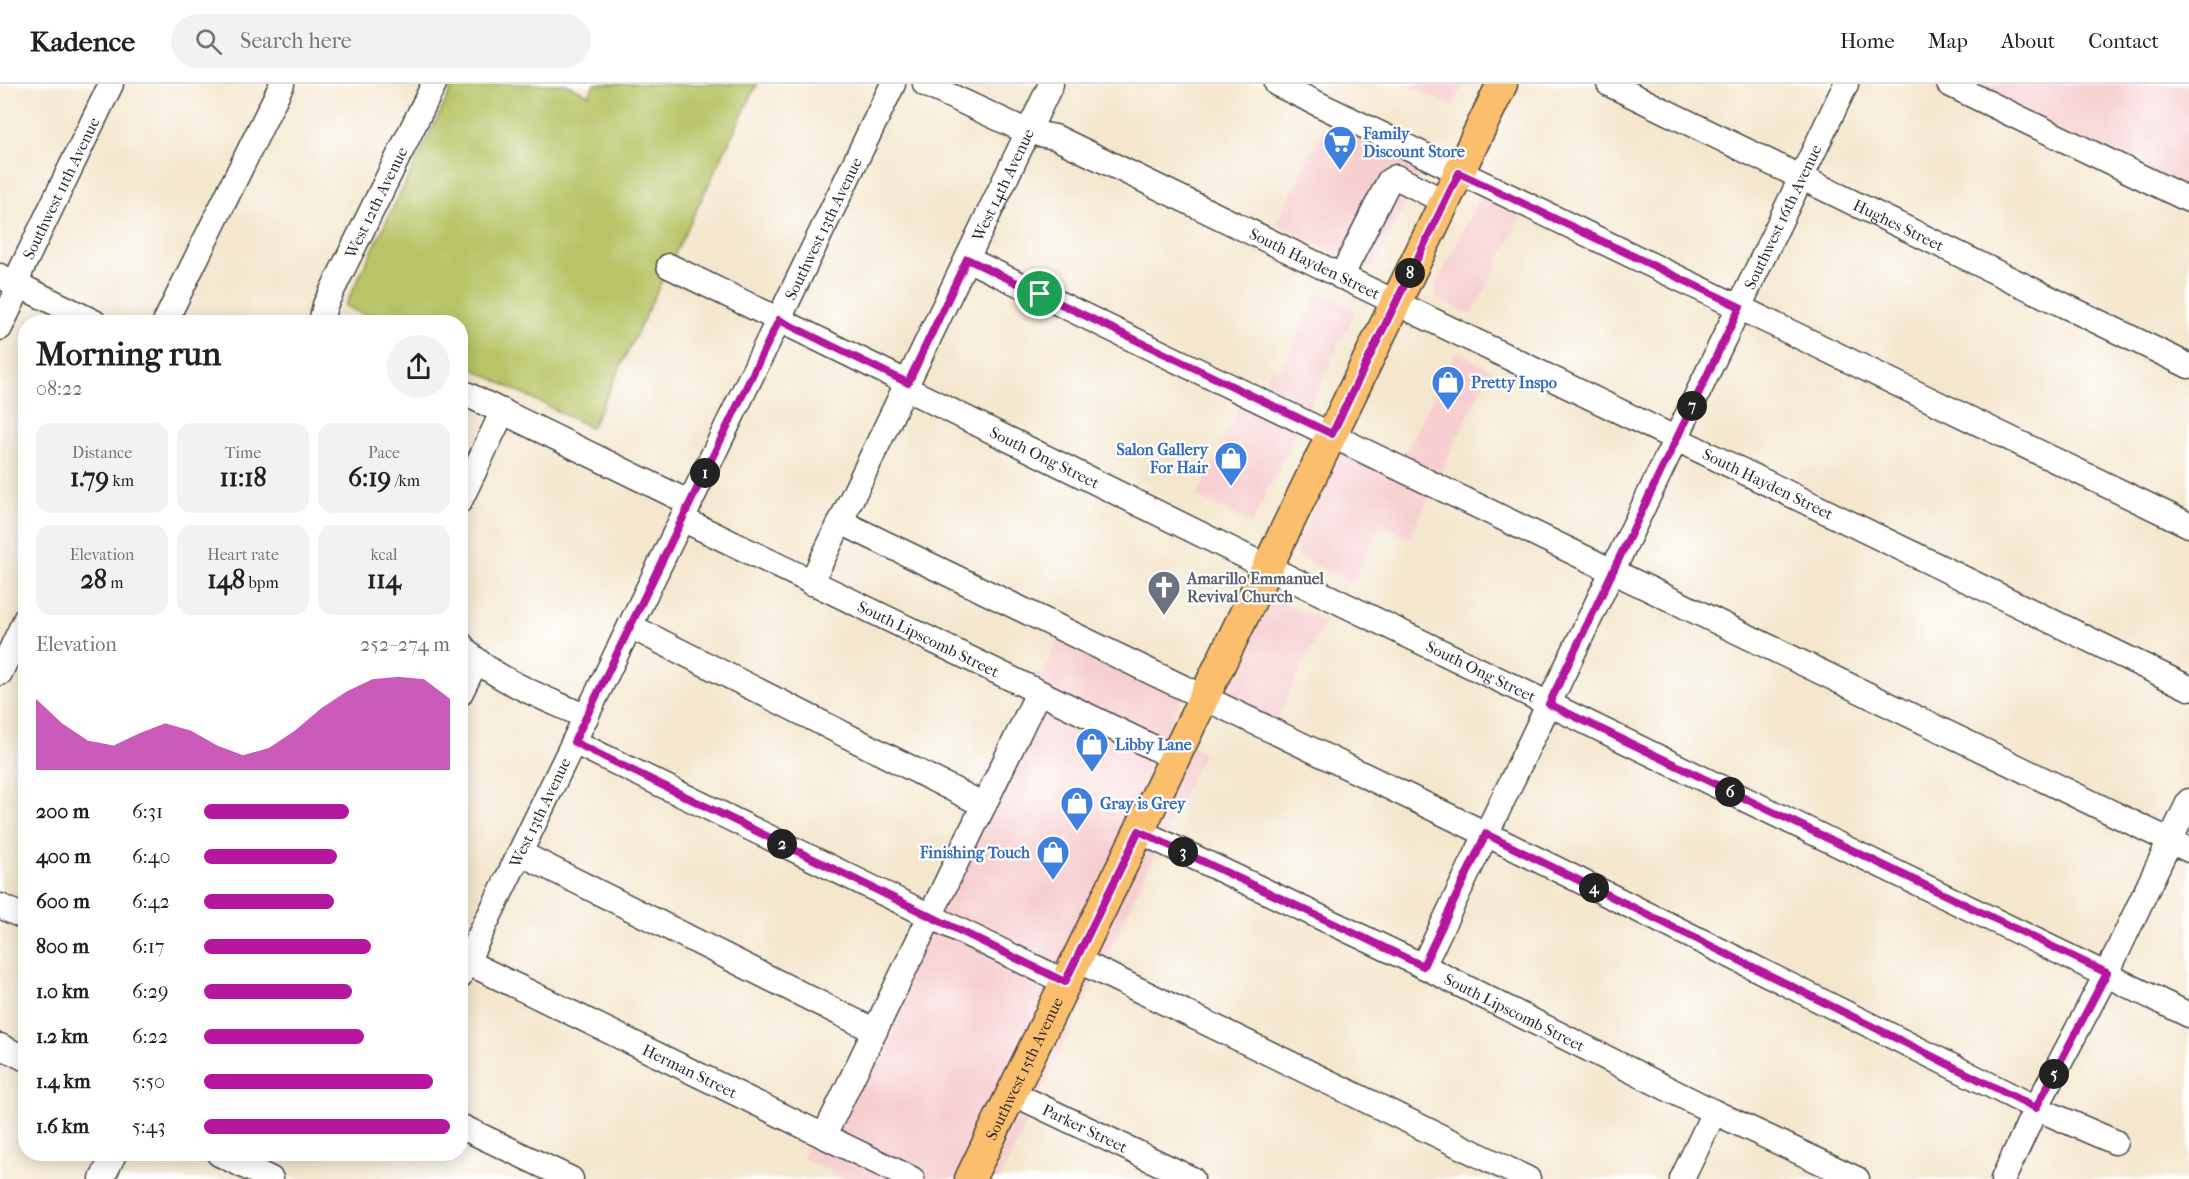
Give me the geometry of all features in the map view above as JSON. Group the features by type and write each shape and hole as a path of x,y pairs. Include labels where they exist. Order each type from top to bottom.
{"main road":[{"name":"Southwest 15th Avenue","path":"970,1179 1502,84"}],"street":[{"name":"Southwest 11th Avenue","path":"0,328 14,298 9,281 21,270 111,84"},
{"path":"168,315 282,84"},
{"name":"West 12th Avenue","path":"323,315 325,306 434,84"},
{"name":"Southwest 13th Avenue","path":"686,511 893,84"},
{"name":"South Hayden Street","path":"925,84 1028,132 1055,137 2189,688"},
{"name":"West 14th Avenue","path":"811,583 1051,84"},
{"path":"1277,84 2189,525"},
{"name":"Hughes Street","path":"1609,84 2189,366"},
{"name":"Southwest 16th Avenue","path":"1423,966 1846,84"},
{"path":"1950,84 2189,200"},
{"path":"1341,277 1389,181 1395,177 1445,202"},
{"path":"967,259 2180,845"},
{"name":"South Ong Street","path":"669,266 1267,567 2189,1014"},
{"path":"9,281 79,315"},
{"name":"South Lipscomb Street","path":"468,395 503,411 686,511 811,583 1174,758"},
{"path":"468,484 503,411"},
{"name":"West 13th Avenue","path":"468,961 686,511"},
{"path":"841,522 1486,834 2036,1108 2115,1142"},
{"path":"630,626 984,805"},
{"path":"0,673 18,635"},
{"path":"469,652 486,668 586,717"},
{"path":"824,1136 1038,693"},
{"path":"574,742 931,916 1071,971 1528,1179"},
{"path":"2003,1179 2036,1108 2107,973 2180,845 2189,801"},
{"name":"South Lipscomb Street","path":"1139,831 1423,966 1714,1112 1857,1179"},
{"path":"520,853 875,1031"},
{"path":"0,906 18,914"},
{"name":"Herman Street","path":"468,971 912,1179"},
{"path":"0,1046 18,1055"},
{"name":"Parker Street","path":"1012,1094 1192,1179"},
{"path":"1682,1179 1714,1112"},
{"path":"468,1130 571,1179"},
{"path":"102,1179 111,1161"},
{"path":"234,1161 271,1179"}],"shaded area":[{"path":"1407,84 1464,84 1452,107"},
{"path":"1962,84 2189,84 2189,193"},
{"path":"1329,118 1424,165 1374,268 1368,269 1277,223"},
{"path":"1482,190 1524,211 1472,315 1438,299 1435,288"},
{"path":"1319,292 1356,310 1305,414 1259,392 1271,367 1280,371"},
{"path":"1456,351 1491,369 1438,478 1402,459"},
{"path":"1243,399 1299,426 1252,523 1197,497"},
{"path":"1343,448 1432,492 1409,538 1381,524 1352,583 1297,556 1295,549"},
{"path":"1276,598 1324,622 1275,723 1223,697 1265,608"},
{"path":"1061,635 1184,695 1165,733 1204,752 1000,1179 847,1179 802,1158 1035,672 1042,674"}],"green space":[{"path":"454,84 566,84 589,95 594,84 757,84 591,428 468,366 468,315 364,315 345,306"}],"place":[{"name":"Family Discount Store","path":"1340,171"},
{"name":"Pretty Inspo","path":"1448,411"},
{"name":"Salon Gallery For Hair","path":"1231,487"},
{"name":"Amarillo Emmanuel Revival Church","path":"1164,616"},
{"name":"Libby Lane","path":"1092,773"},
{"name":"Gray is Grey","path":"1077,832"},
{"name":"Finishing Touch","path":"1053,881"}],"route":[{"path":"1459,173 1740,307 1549,704 2107,973 2036,1108 1486,834 1423,966 1139,831 1065,982 574,742 779,320 908,383 967,259 1040,294 1332,434 1459,173"}]}
